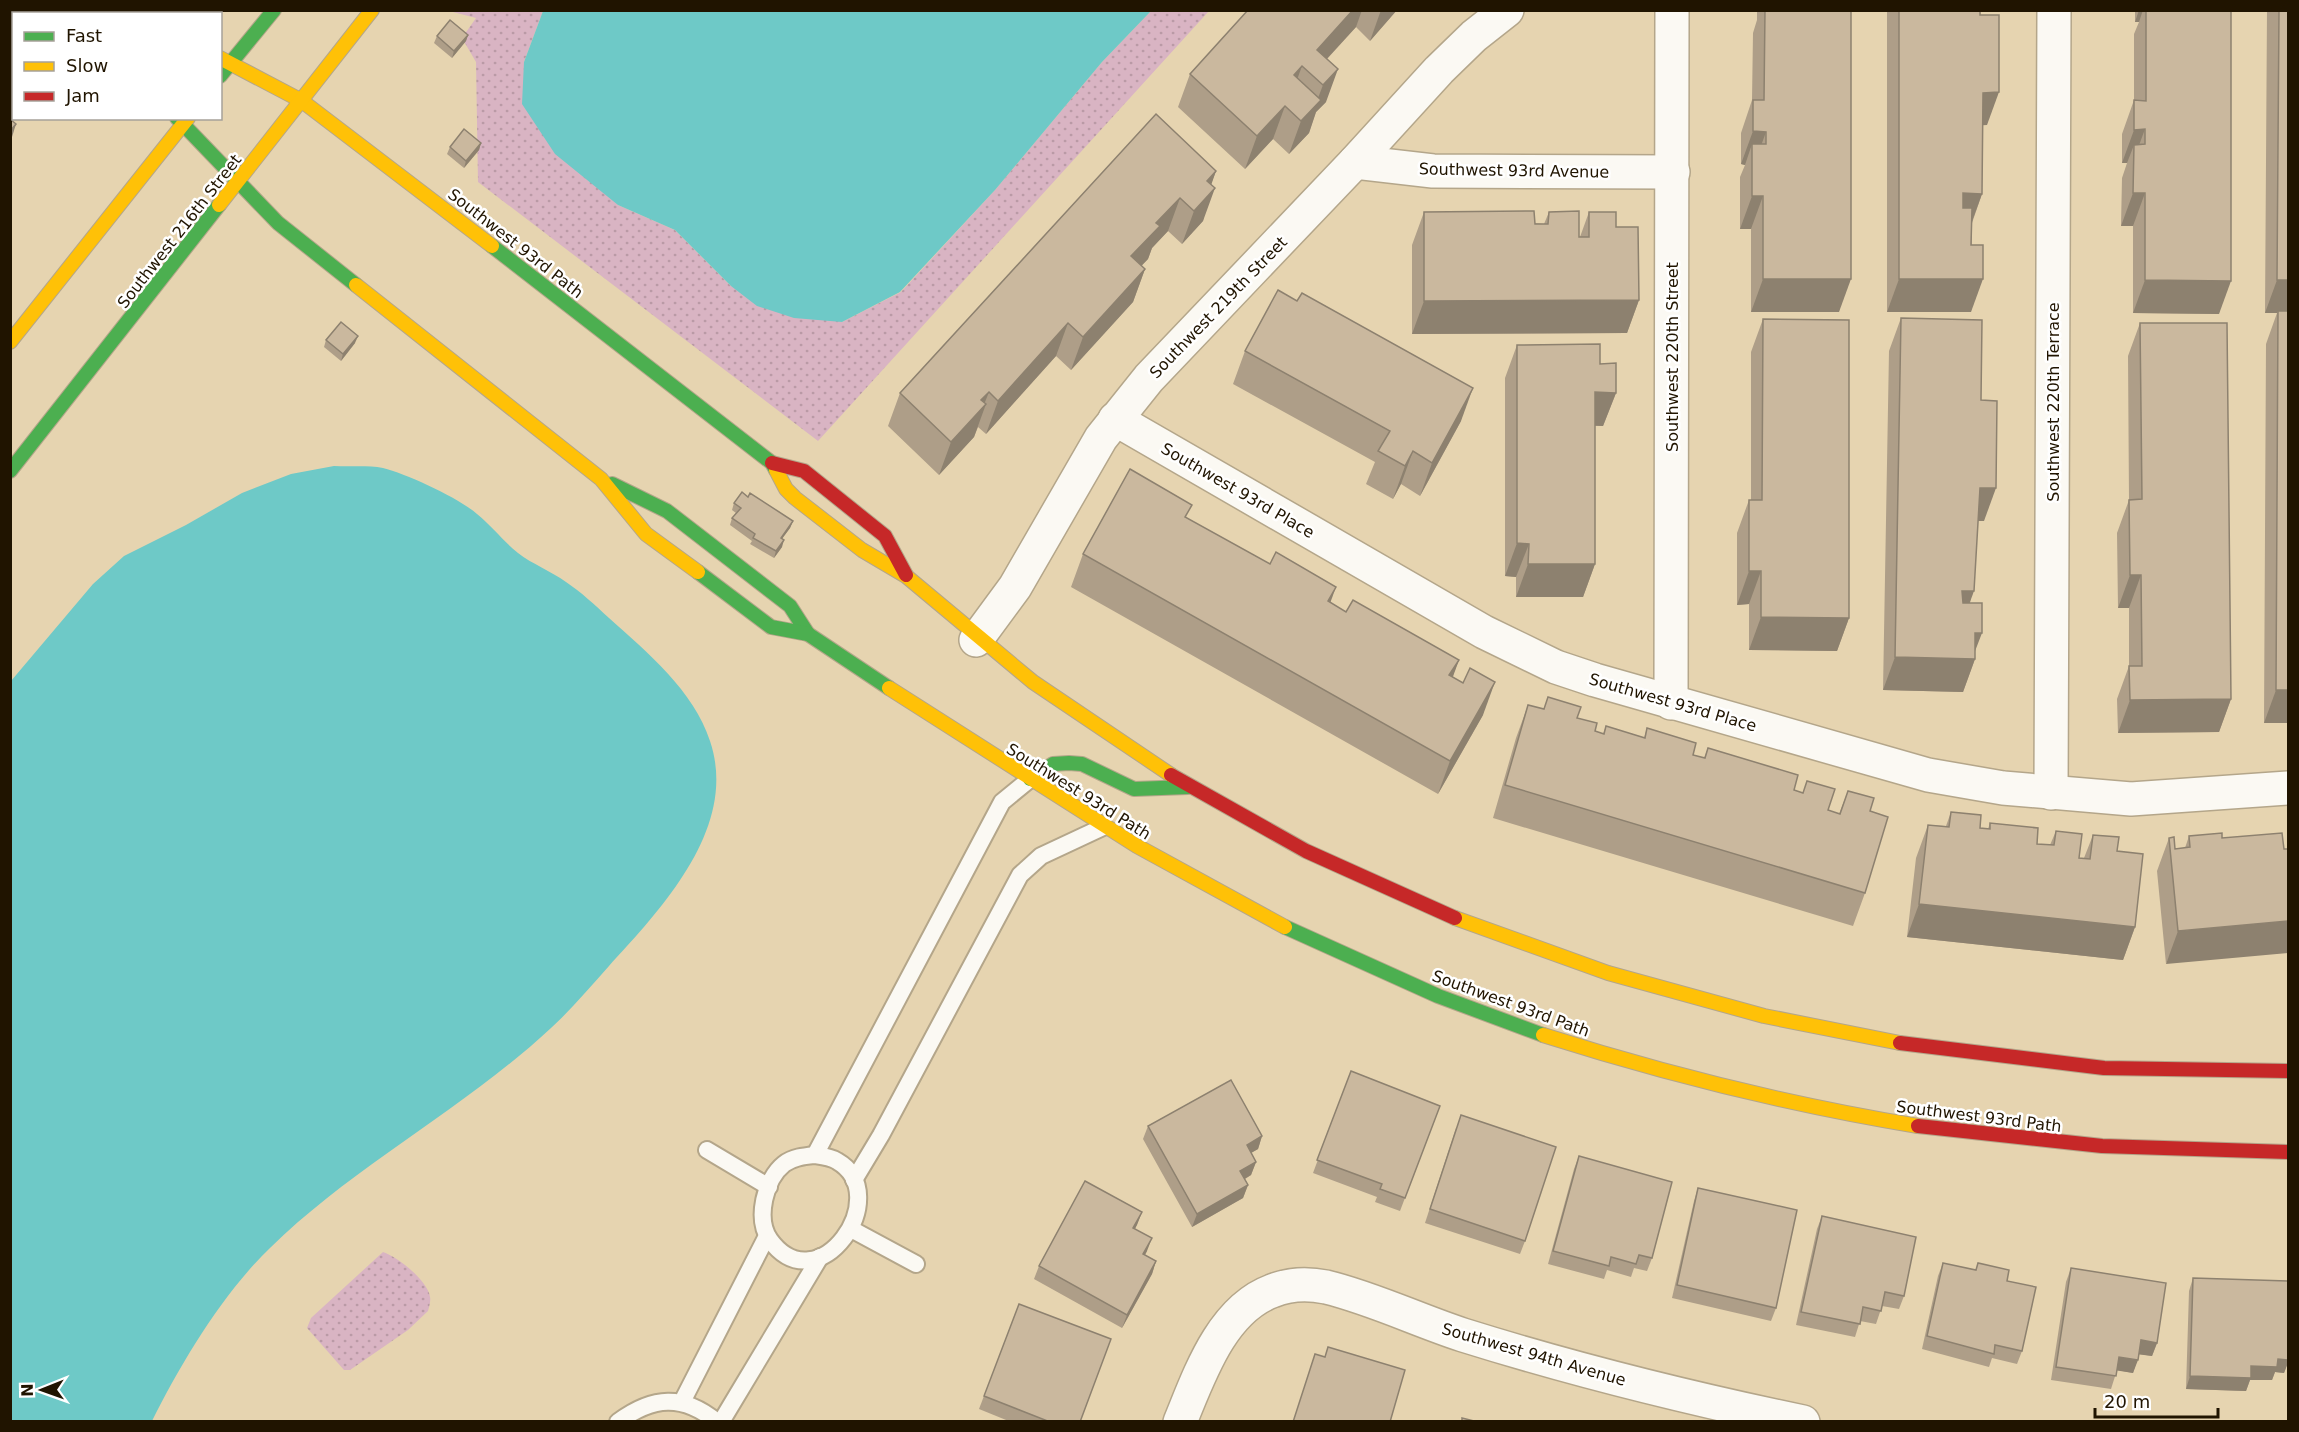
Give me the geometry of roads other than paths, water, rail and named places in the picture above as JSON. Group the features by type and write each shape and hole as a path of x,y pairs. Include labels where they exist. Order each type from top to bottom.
{"street":[{"path":"225,61 274,10"},
{"name":"Southwest 216th Street","path":"10,471 372,10"},
{"name":"Southwest 219th Street","path":"976,640 1015,587 1089,458 1149,378 1355,162 1438,70 1474,36 1507,10"},
{"name":"Southwest 220th Street","path":"1671,703 1672,10"},
{"name":"Southwest 220th Terrace","path":"2050,793 2054,10"},
{"name":"Southwest 93rd Path","path":"225,61 302,101 355,139 772,463 788,491 864,551 907,576 976,640 1090,724 1188,787 1285,840 1423,904 1562,957 1707,1002 1852,1035 2003,1058 2155,1070 2289,1071"},
{"path":"10,342 183,120"},
{"name":"Southwest 93rd Path","path":"183,120 237,183 278,223 601,479 667,512 790,606 808,634"},
{"name":"Southwest 93rd Avenue","path":"1355,162 1433,171 1673,172"},
{"name":"Southwest 93rd Place","path":"1116,419 1484,632 1556,667 1671,703 1928,775 1965,783 2050,793 2142,799 2289,788"},
{"name":"Southwest 93rd Path","path":"772,463 804,471 885,536 907,576"},
{"name":"Southwest 93rd Path","path":"601,479 646,534 771,627 808,634 1103,827 1251,910 1387,974 1530,1029 1671,1073 1819,1109 1968,1133 2119,1147 2289,1152"},
{"path":"1030,780 1053,764 1069,763 1082,764 1134,789 1188,787"},
{"name":"Southwest 94th Avenue","path":"1180,1422 1220,1338 1234,1318 1268,1292 1289,1286 1324,1286 1461,1334 1569,1366 1760,1417 1803,1422"}],"lane":[{"path":"815,1155 1002,802 1030,780"},
{"path":"854,1180 881,1135 1020,875 1041,856 1103,827"},
{"path":"707,1150 769,1187"},
{"path":"618,1422 635,1409 658,1401 682,1402 702,1410 719,1422 820,1257 840,1243 851,1229 856,1215 854,1180 849,1172 837,1160 815,1155 800,1156 784,1164 769,1187 763,1211 764,1227 767,1236 786,1256 808,1259 820,1257"},
{"path":"851,1229 916,1264"},
{"path":"682,1402 767,1236"}],"water":[{"path":"543,11 1151,11 1102,62 995,190 900,292 842,322 794,318 757,306 731,286 675,230 618,205 555,154 522,104 524,62"},
{"path":"334,466 383,468 419,481 458,501 482,519 518,553 583,594 639,645 668,674 693,705 710,741 716,773 714,804 705,835 672,892 559,1021 482,1085 373,1163 303,1218 253,1266 204,1330 152,1421 11,1421 11,681 93,584 124,556 186,525 242,493 291,474"}]}
